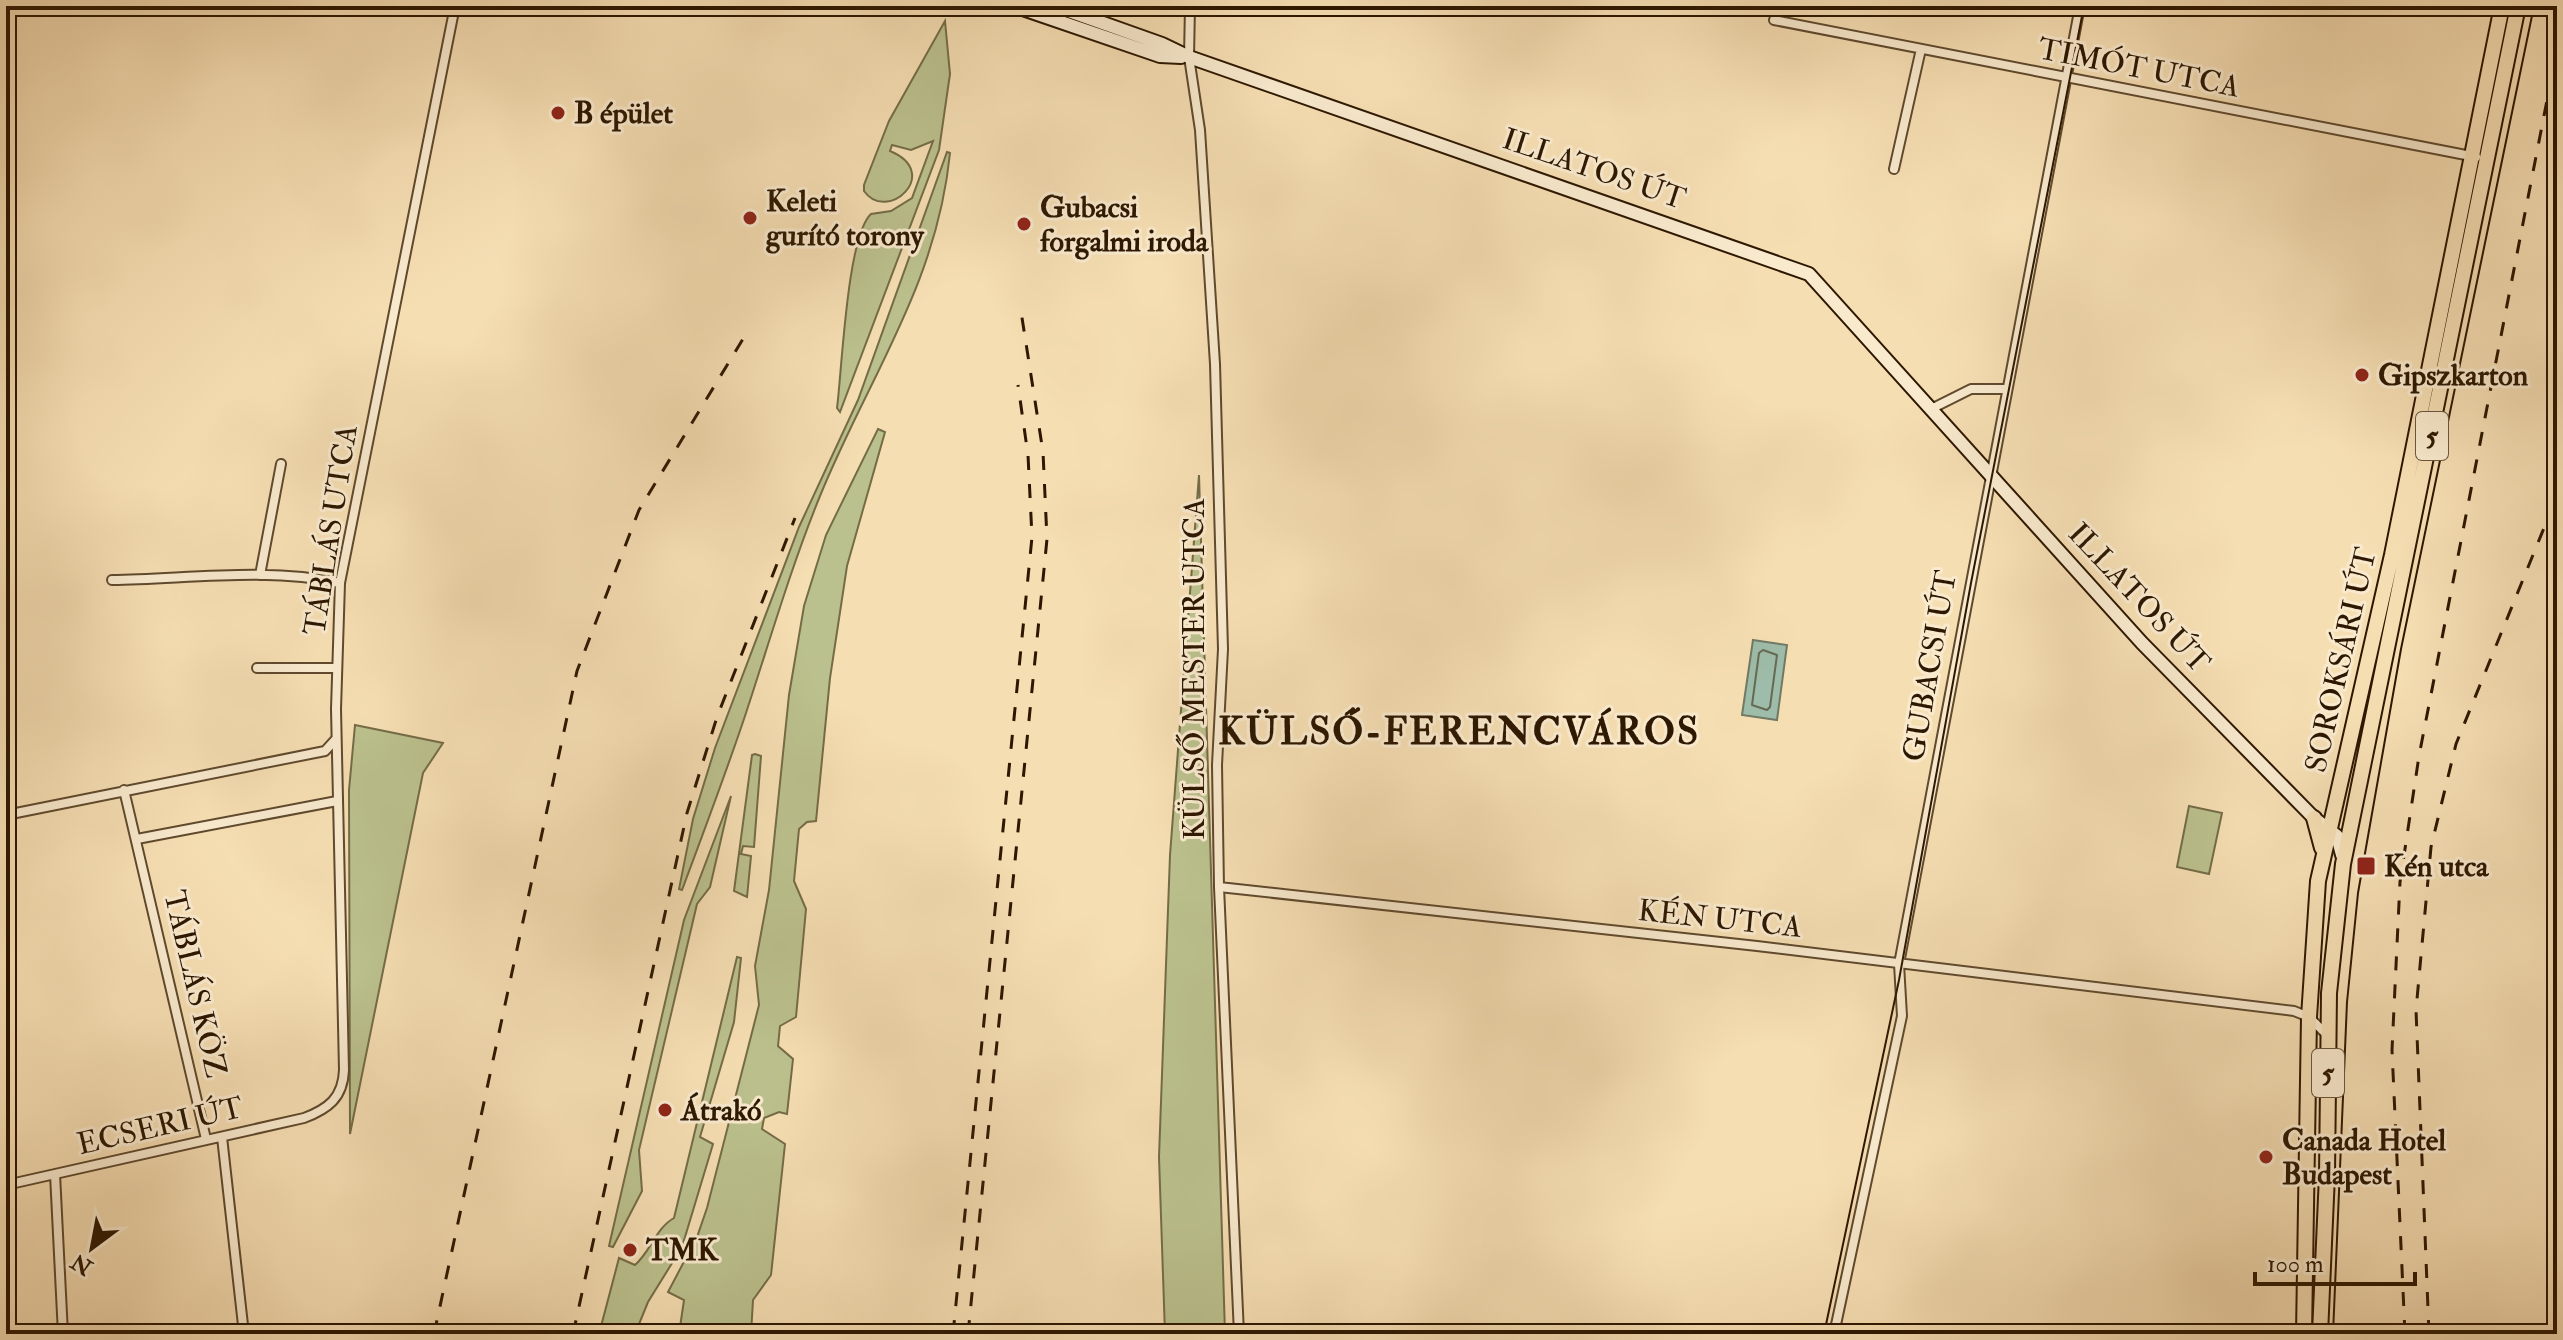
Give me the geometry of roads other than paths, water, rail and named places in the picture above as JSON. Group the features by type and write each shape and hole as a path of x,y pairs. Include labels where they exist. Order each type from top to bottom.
{"main road":[{"name":"SOROKSÁRI ÚT","path":"2304,1334 2309,1017 2314,927 2323,857 2385,586 2502,6"},
{"name":"SOROKSÁRI ÚT","path":"2320,1334 2327,1175 2329,993 2343,864 2518,6"},
{"path":"2314,818 2323,857"}],"street":[{"name":"TÁBLÁS UTCA","path":"324,1111 335,1100 344,1080 336,738 340,583 455,6"},
{"name":"ILLATOS ÚT","path":"1014,6 1160,56 1189,57"},
{"name":"ILLATOS ÚT","path":"1055,6 1162,44 1189,57 1796,267 1822,285 2142,643 2314,818 2330,824"},
{"name":"KÜLSŐ MESTER UTCA","path":"1190,6 1189,57 1200,130 1215,364 1223,649 1217,765 1219,887 1239,1334"},
{"name":"GUBACSI ÚT","path":"1834,1334 1902,1016 1899,964 1989,471 2080,6"},
{"name":"TIMÓT UTCA","path":"1774,20 2471,158"},
{"path":"1894,169 1921,49"},
{"path":"2471,158 2482,156 2491,147"},
{"path":"1933,408 1971,389 2005,389"},
{"path":"260,575 281,464"},
{"path":"112,580 260,575 314,577 340,583"},
{"path":"257,668 336,668"},
{"path":"6,815 325,751 336,738"},
{"name":"TÁBLÁS KÖZ","path":"124,790 206,1139"},
{"path":"137,839 337,801"},
{"path":"2343,864 2342,844 2330,824 2353,813"},
{"name":"KÉN UTCA","path":"1219,887 2294,1011 2309,1017"},
{"path":"2328,1036 2309,1017 2329,993"},
{"name":"ECSERI ÚT","path":"6,1185 324,1111"},
{"path":"222,1137 244,1334"},
{"path":"55,1174 63,1334"}],"water":[{"path":"1753,640 1787,645 1777,720 1742,715"}],"tram line":[{"path":"1824,1334 1899,980 1971,583 2084,6"},
{"path":"2333,1334 2347,1002 2358,893 2401,649 2534,6"}],"railway":[{"path":"2405,1334 2392,1050 2400,882 2419,756 2557,49"},
{"path":"968,1334 1047,539 1043,452 1020,305"},
{"path":"434,1334 577,671 639,510 746,334"},
{"path":"953,1334 1032,537 1028,455 1018,385"},
{"path":"2429,1334 2416,1010 2431,847 2456,744 2557,496"},
{"path":"573,1334 687,813 717,717 795,518"}],"place":[{"name":"B épület","path":"558,113"},
{"name":"Keleti gurító torony","path":"750,218"},
{"name":"Gubacsi forgalmi iroda","path":"1024,224"},
{"name":"Gipszkarton","path":"2362,375"},
{"name":"Kén utca","path":"2366,866"},
{"name":"Átrakó","path":"665,1110"},
{"name":"Canada Hotel Budapest","path":"2266,1157"},
{"name":"TMK","path":"630,1250"}],"district":[{"name":"KÜLSŐ-FERENCVÁROS","path":"1459,732"}]}
